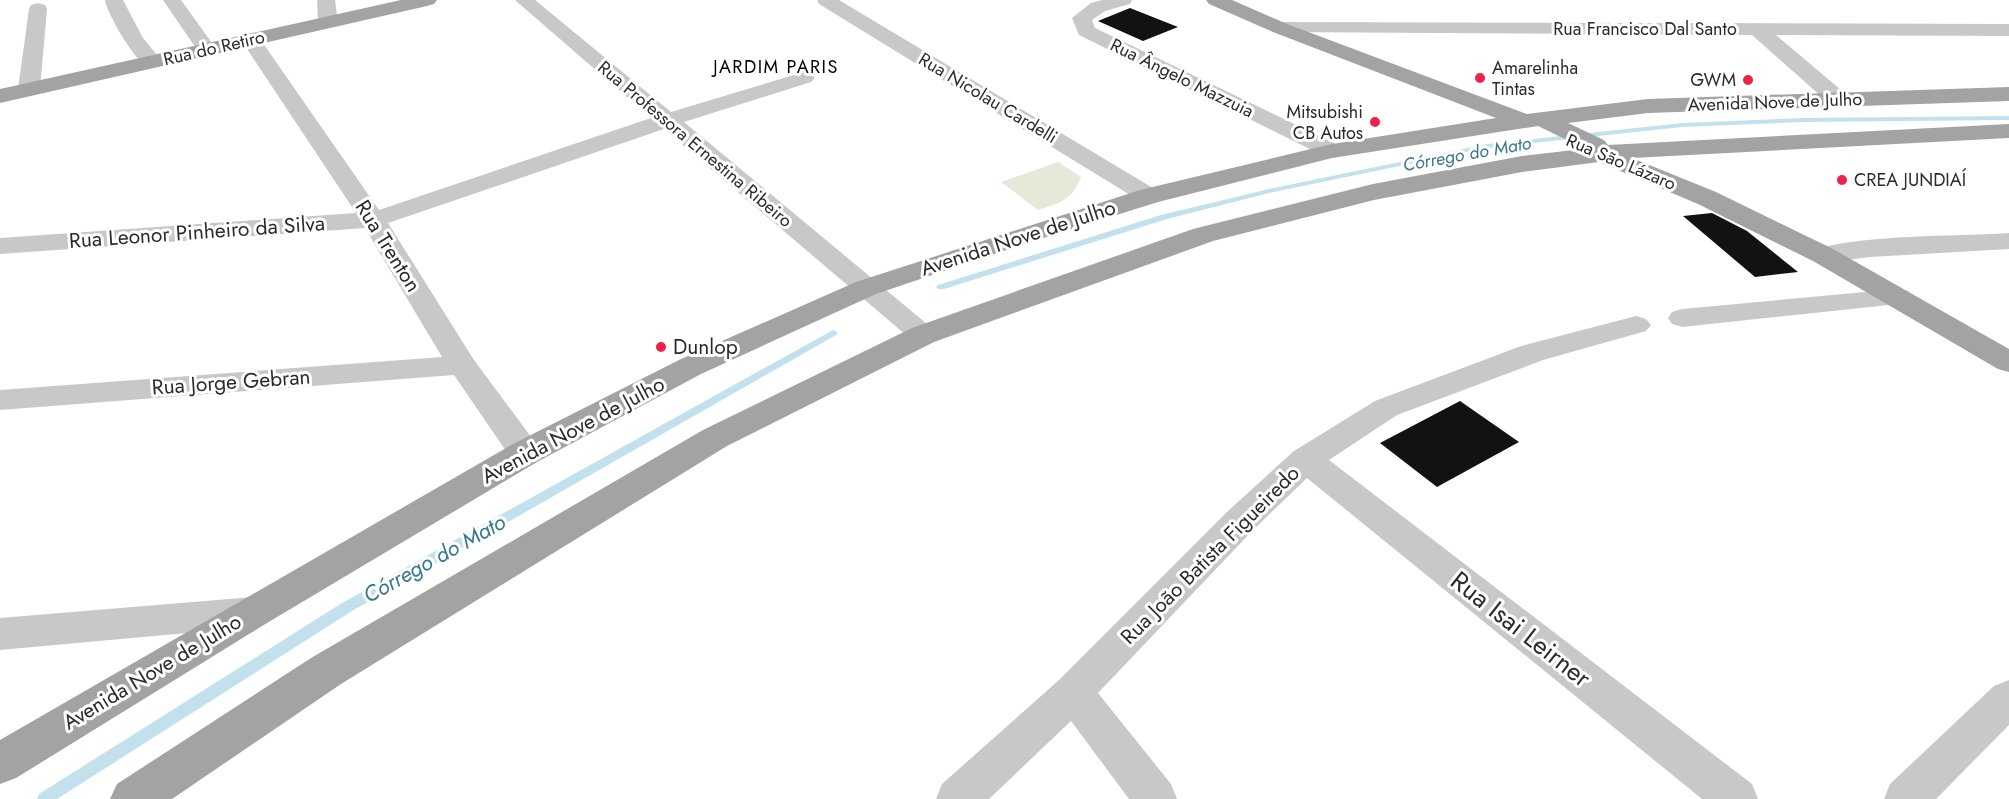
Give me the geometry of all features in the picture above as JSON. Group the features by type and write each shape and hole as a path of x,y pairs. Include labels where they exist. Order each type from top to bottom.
{"main road":[{"name":"Rua do Retiro","path":"0,96 427,0"},
{"path":"1216,0 1280,28 1433,86 1532,113 1565,129 1594,149"},
{"name":"Avenida Nove de Julho","path":"0,764 253,612 525,453 690,367 871,292 1014,238 1149,196 1332,151 1532,113 1648,106 2009,94"},
{"name":"Rua São Lázaro","path":"1532,113 1594,149 1707,198 1823,255 2009,362"},
{"name":"Avenida Nove de Julho","path":"133,799 326,671 716,438 913,328 1203,235 1373,192 1594,149 1653,149 2009,131"},
{"path":"1653,149 1707,198"}],"street":[{"path":"114,0 134,40 153,62"},
{"path":"172,0 207,50"},
{"path":"326,0 328,23"},
{"name":"Rua Professora Ernestina Ribeiro","path":"524,0 913,328"},
{"name":"Rua Nicolau Cardelli","path":"826,0 1149,196"},
{"name":"Rua Ângelo Mazzuia","path":"1123,0 1098,7 1082,18 1086,31 1332,151"},
{"path":"30,89 38,9"},
{"name":"Rua Francisco Dal Santo","path":"1280,28 2009,30"},
{"path":"1758,30 1839,100"},
{"name":"Rua Trenton","path":"251,40 373,220 462,364 525,453"},
{"name":"Rua Leonor Pinheiro da Silva","path":"0,246 373,220 665,121 804,78"},
{"path":"1823,255 1870,249 2009,241"},
{"path":"1682,318 1898,297"},
{"name":"Rua João Batista Figueiredo","path":"958,799 1073,692 1240,519 1306,459 1386,408 1532,353 1636,325"},
{"name":"Rua Jorge Gebran","path":"0,400 462,364"},
{"name":"Rua Isai Leirner","path":"1306,459 1736,799"},
{"path":"0,634 253,612"},
{"path":"1073,692 1155,799"},
{"path":"1906,799 2009,698"}],"green space":[{"path":"1058,162 1081,177 1070,196 1053,205 1038,210 1001,182"}],"building":[{"path":"1130,8 1178,27 1143,41 1098,21"},
{"path":"1712,213 1747,231 1798,272 1755,277 1683,216"},
{"path":"1460,401 1519,442 1437,487 1380,443"}],"waterway":[{"name":"Córrego do Mato","path":"941,287 1164,217 1269,191 1487,146 1682,125 1804,120 2009,118"},
{"name":"Córrego do Mato","path":"44,799 347,607 833,333"}],"place":[{"name":"Amarelinha Tintas","path":"1480,78"},
{"name":"GWM","path":"1748,80"},
{"name":"Mitsubishi CB Autos","path":"1375,122"},
{"name":"CREA JUNDIAÍ","path":"1842,180"},
{"name":"Dunlop","path":"661,347"}],"district":[{"name":"JARDIM PARIS","path":"776,67"}]}
